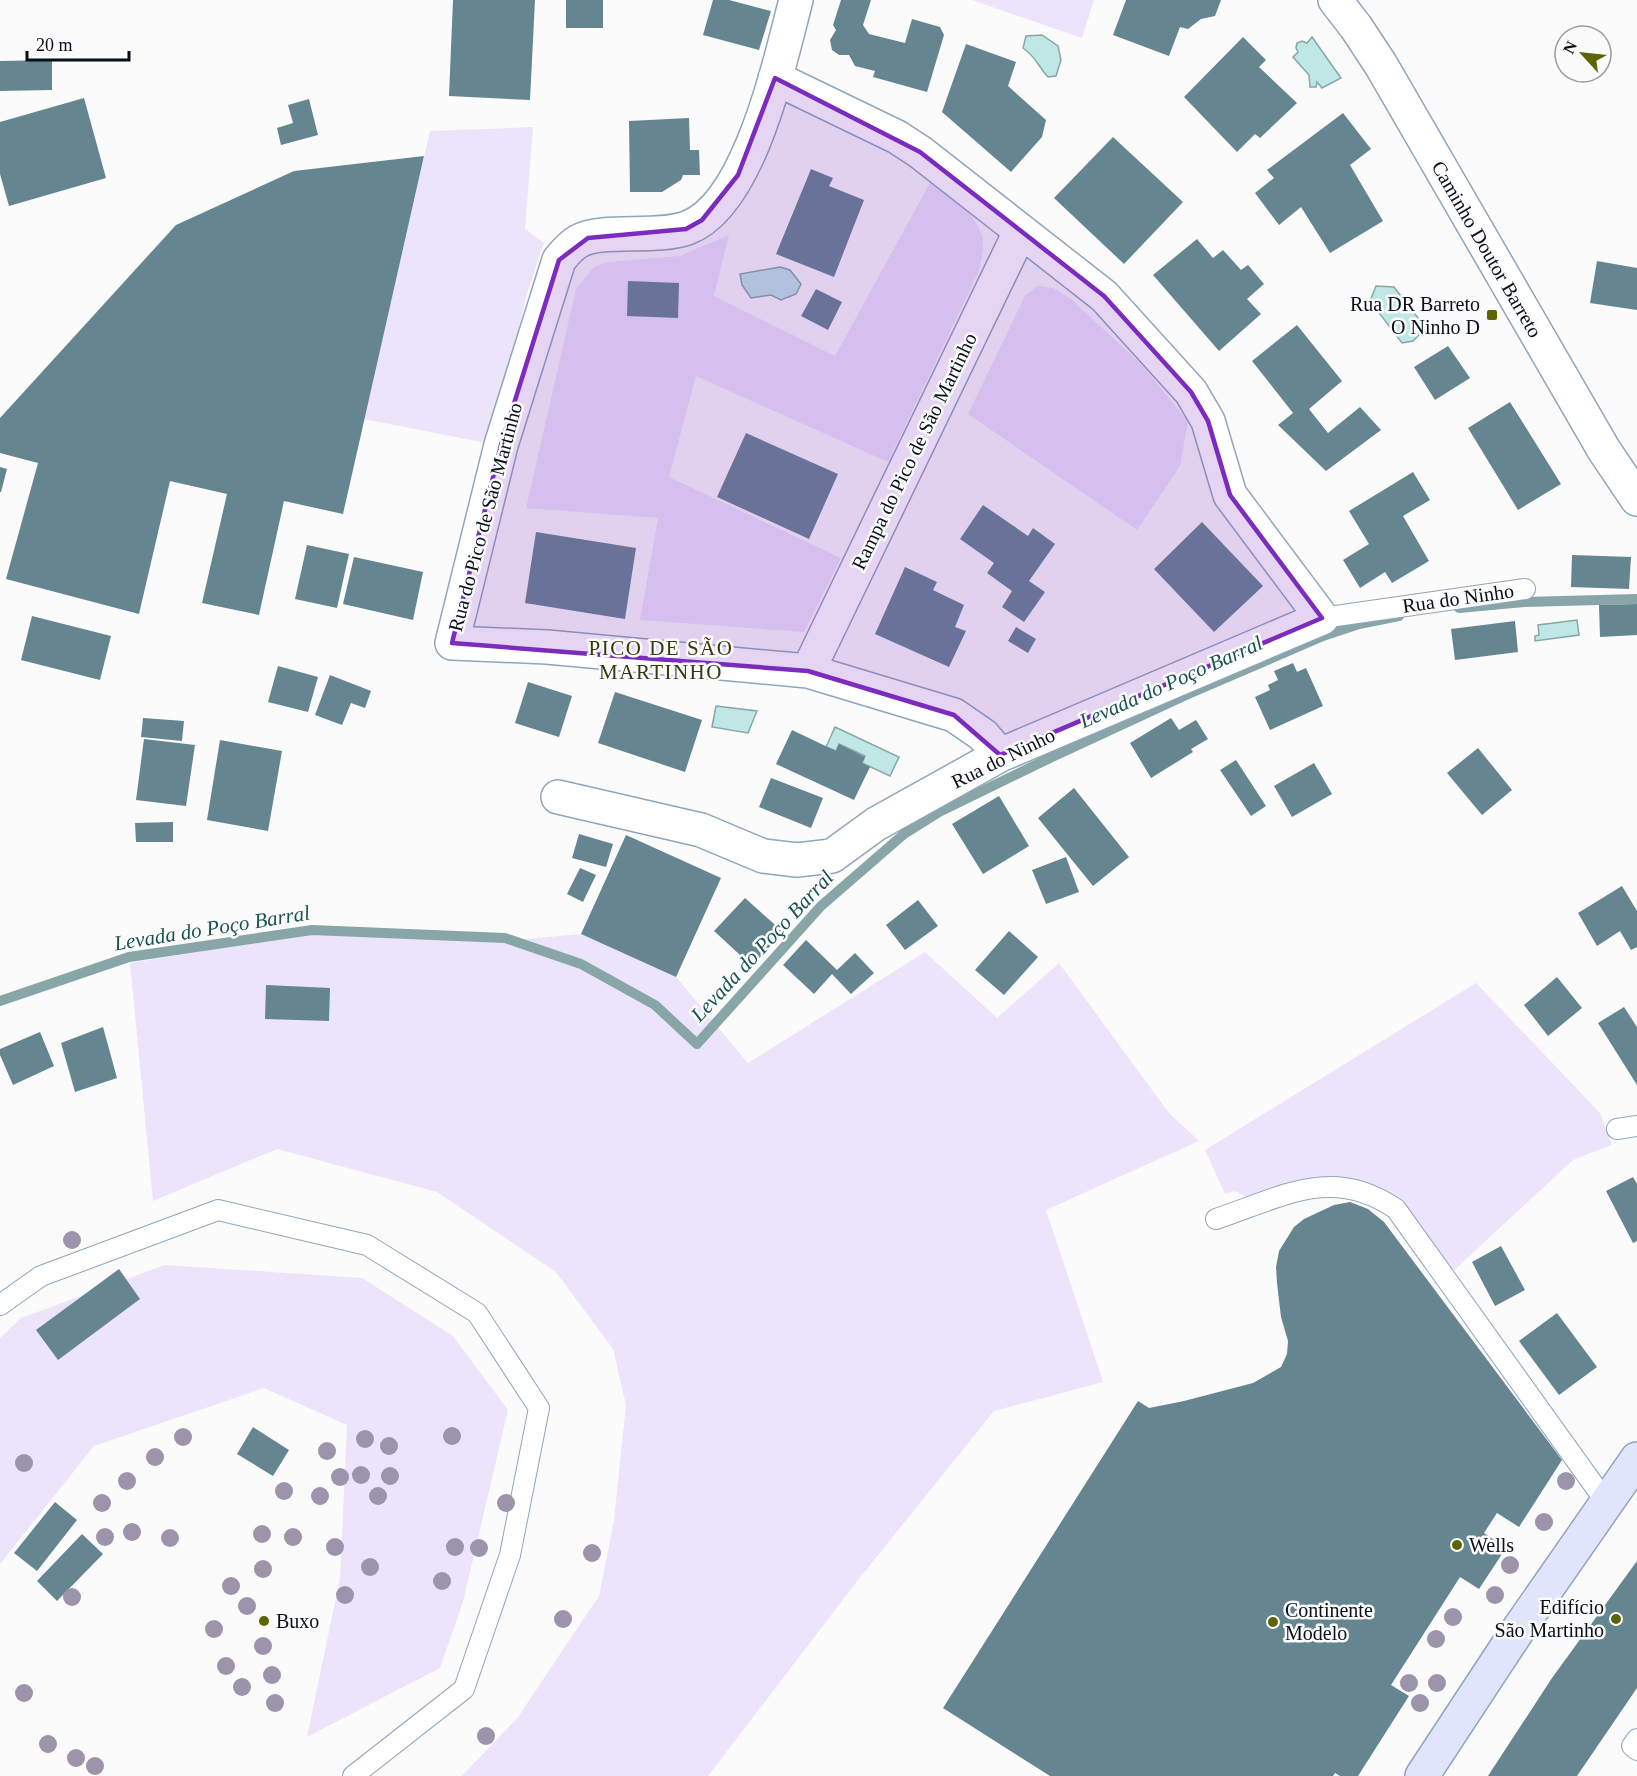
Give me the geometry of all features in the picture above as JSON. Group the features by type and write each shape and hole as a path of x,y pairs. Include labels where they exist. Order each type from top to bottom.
{"main road":[{"path":"1422,1776 1511,1640 1637,1459"}],"street":[{"name":"Rua do Pico de São Martinho","path":"796,0 762,121 738,175 717,207 702,220 686,229 588,238 579,241 568,248 559,260 501,445 452,643 547,647 808,671 954,715 983,735 1000,755"},
{"name":"Caminho Doutor Barreto","path":"1335,0 1381,65 1604,450 1637,499"},
{"path":"775,78 897,138 950,175 1104,296 1191,392 1208,421 1230,495 1322,618"},
{"name":"Rampa do Pico de São Martinho","path":"808,671 1020,232"},
{"name":"Rua do Ninho","path":"558,797 700,830 763,856 797,860 832,856 876,825 1000,755 1322,618"}],"lane":[{"name":"Rua do Ninho","path":"1322,618 1525,589"},
{"path":"1617,1129 1637,1126"},
{"path":"1216,1219 1305,1189 1331,1186 1364,1191 1396,1209 1606,1502"},
{"path":"0,1305 41,1276 218,1210 367,1245 477,1313 538,1408 510,1555 464,1689 353,1776"},
{"path":"1637,1739 1632,1746 1637,1750"}],"highlighted area":[{"path":"775,78 920,152 1104,296 1191,392 1208,421 1230,495 1322,618 1000,755 954,715 808,671 452,643 501,445 559,260 588,238 686,229 702,220 738,175"}],"shaded area":[{"path":"972,0 1094,0 1082,38"},
{"path":"533,127 525,229 544,243 527,294 491,444 364,419 430,131"},
{"path":"931,181 961,205 974,219 982,236 982,255 978,273 888,462 696,376 669,477 841,558 804,632 640,620 658,518 526,508 576,289 594,267 608,262 679,256 729,235 714,296 835,356"},
{"path":"1037,286 1053,288 1071,299 1141,364 1188,421 1180,466 1137,530 968,414 1025,296"},
{"path":"312,933 505,941 581,934 676,977 748,1063 925,952 997,1018 1059,963 1169,1113 1199,1141 1046,1210 1103,1382 994,1411 858,1580 708,1776 462,1776 518,1717 599,1596 614,1520 626,1405 613,1349 556,1272 437,1192 277,1149 153,1201 130,963"},
{"path":"1476,983 1600,1113 1612,1145 1573,1160 1449,1275 1381,1191 1248,1198 1235,1191 1225,1194 1205,1150"},
{"path":"165,1265 362,1278 453,1336 508,1410 463,1602 440,1668 307,1737 340,1578 347,1425 264,1388 94,1446 0,1564 0,1338 21,1318"}],"water":[{"path":"1042,35 1058,46 1061,60 1056,76 1048,77 1034,58 1023,48 1026,36"},
{"path":"1312,37 1341,78 1322,88 1317,82 1316,87 1310,87 1309,75 1293,57 1298,52 1297,43 1302,41 1307,43"},
{"path":"780,267 790,270 801,284 796,294 781,300 771,295 751,298 742,285 740,274"},
{"path":"1376,286 1394,287 1422,323 1423,331 1413,341 1402,343 1370,301"},
{"path":"1577,620 1579,635 1535,641 1535,636 1539,635 1538,625"},
{"path":"716,706 757,711 748,733 712,727"},
{"path":"835,727 899,757 890,776 862,763 865,756 839,744 836,751 826,747"}],"building":[{"path":"453,0 535,0 530,100 449,96"},
{"path":"566,0 603,0 603,28 566,28"},
{"path":"713,0 729,0 771,11 759,50 703,35"},
{"path":"841,0 871,0 863,25 869,34 905,43 912,19 940,27 944,35 927,92 873,77 875,71 855,66 849,55 839,55 832,50 830,40 836,30 833,25"},
{"path":"1126,0 1221,0 1215,16 1201,19 1188,29 1180,27 1169,56 1113,35"},
{"path":"1243,37 1266,60 1259,67 1297,103 1260,138 1255,134 1237,152 1184,97"},
{"path":"966,44 1016,62 1008,86 1046,120 1042,137 1011,172 942,112"},
{"path":"52,60 52,90 0,91 0,61"},
{"path":"84,98 106,178 9,206 0,174 0,122"},
{"path":"309,99 318,135 281,145 277,128 293,123 288,105"},
{"path":"1343,113 1371,149 1350,165 1383,221 1330,253 1301,207 1279,225 1255,193 1274,178 1267,170"},
{"path":"689,118 690,150 699,150 700,175 683,175 681,180 662,192 630,192 629,121"},
{"path":"1113,137 1183,202 1124,264 1054,198"},
{"path":"424,156 343,514 284,501 259,615 202,603 227,494 170,481 139,614 6,579 38,463 0,453 0,418 176,225 294,171"},
{"path":"811,169 833,178 829,186 864,200 834,277 776,254"},
{"path":"1197,239 1213,258 1223,250 1241,270 1248,265 1264,284 1247,299 1261,314 1219,351 1153,275"},
{"path":"1597,261 1637,268 1637,310 1590,303"},
{"path":"628,281 679,283 678,318 627,316"},
{"path":"816,289 842,302 828,330 801,316"},
{"path":"1297,325 1342,381 1309,409 1328,433 1360,407 1381,430 1326,471 1278,425 1293,413 1252,361"},
{"path":"1448,346 1470,378 1435,400 1414,367"},
{"path":"1510,402 1561,484 1518,510 1468,428"},
{"path":"746,433 838,474 809,539 717,497"},
{"path":"0,467 7,469 1,492 0,492"},
{"path":"1413,472 1430,500 1403,516 1429,561 1392,583 1385,572 1360,588 1343,560 1369,544 1349,511"},
{"path":"983,505 1028,536 1033,528 1055,544 1029,581 1045,592 1024,622 1002,607 1012,591 987,573 994,563 960,539"},
{"path":"1202,522 1263,586 1214,632 1154,569"},
{"path":"536,532 636,548 625,619 525,603"},
{"path":"307,545 349,554 337,608 295,599"},
{"path":"1572,555 1631,557 1629,589 1571,587"},
{"path":"354,557 423,572 413,620 343,604"},
{"path":"905,567 937,582 933,590 964,605 955,627 966,631 949,667 875,634"},
{"path":"1637,604 1637,635 1600,637 1599,605"},
{"path":"32,616 111,636 100,680 21,660"},
{"path":"1515,621 1518,652 1455,660 1451,629"},
{"path":"1016,627 1036,639 1028,653 1008,641"},
{"path":"1293,663 1297,672 1306,668 1323,706 1270,730 1255,697 1270,690 1268,685 1278,680 1274,671"},
{"path":"278,666 318,677 308,712 268,702"},
{"path":"330,675 371,691 365,708 351,703 342,725 315,715"},
{"path":"528,682 572,696 559,737 515,723"},
{"path":"615,692 702,720 685,772 598,743"},
{"path":"143,718 184,721 182,741 141,737"},
{"path":"1171,718 1179,730 1196,720 1208,739 1191,749 1193,752 1151,778 1130,743"},
{"path":"792,730 836,751 839,744 865,757 862,763 870,767 854,800 776,764"},
{"path":"144,739 195,745 186,806 136,800"},
{"path":"220,740 282,751 268,831 207,820"},
{"path":"1478,748 1512,790 1482,815 1447,773"},
{"path":"1236,760 1266,806 1251,816 1220,770"},
{"path":"1314,763 1332,794 1292,817 1274,786"},
{"path":"771,778 823,798 811,828 759,807"},
{"path":"1074,788 1129,857 1093,886 1038,818"},
{"path":"999,796 1029,846 983,874 952,824"},
{"path":"173,822 173,842 136,842 135,823"},
{"path":"579,834 613,844 606,867 572,858"},
{"path":"626,835 721,878 676,977 581,934"},
{"path":"1066,857 1079,892 1046,904 1032,870"},
{"path":"580,868 596,875 583,902 567,894"},
{"path":"1622,886 1637,911 1637,947 1631,950 1620,931 1597,946 1578,913"},
{"path":"745,898 783,932 752,966 714,931"},
{"path":"918,900 938,926 905,950 886,925"},
{"path":"1009,931 1038,957 1004,995 975,970"},
{"path":"806,940 837,970 855,953 874,973 851,994 832,974 814,994 783,965"},
{"path":"1557,977 1582,1008 1548,1036 1524,1005"},
{"path":"266,985 330,988 329,1021 265,1019"},
{"path":"1624,1007 1637,1027 1637,1085 1598,1023"},
{"path":"103,1027 117,1078 75,1092 61,1043"},
{"path":"40,1032 54,1066 13,1085 0,1055 0,1049"},
{"path":"1633,1177 1637,1184 1637,1241 1633,1243 1606,1191"},
{"path":"1350,1202 1368,1209 1384,1222 1562,1460 1519,1527 1497,1513 1484,1533 1506,1548 1479,1589 1460,1577 1391,1685 1409,1696 1358,1776 1340,1776 1335,1773 1333,1776 1050,1776 943,1708 1138,1401 1149,1408 1184,1401 1253,1383 1281,1367 1287,1354 1288,1341 1281,1317 1277,1283 1276,1267 1279,1251 1294,1227 1304,1219 1334,1205"},
{"path":"1501,1246 1525,1290 1495,1306 1472,1262"},
{"path":"119,1269 140,1299 58,1360 36,1330"},
{"path":"1557,1313 1597,1367 1559,1395 1519,1341"},
{"path":"253,1427 289,1450 273,1476 237,1454"},
{"path":"55,1502 77,1520 37,1571 14,1553"},
{"path":"82,1534 103,1554 57,1601 37,1581"},
{"name":"Edifício São Martinho","path":"1637,1561 1637,1688 1577,1776 1488,1776 1552,1678"}],"waterway":[{"name":"Levada do Poço Barral","path":"1459,608 1524,602 1637,599"},
{"name":"Levada do Poço Barral","path":"0,1001 129,957 312,930 505,938 581,964 655,1005 697,1044 821,906 904,834 939,812 1186,695 1323,636 1359,624 1399,616"}],"place":[{"name":"Rua DR Barreto O Ninho D","path":"1492,315"},
{"name":"Wells","path":"1457,1545"},
{"name":"Edifício São Martinho","path":"1616,1619"},
{"name":"Buxo","path":"264,1621"},
{"name":"Continente Modelo","path":"1273,1622"}],"district":[{"name":"PICO DE SÃO MARTINHO","path":"661,660"}]}
